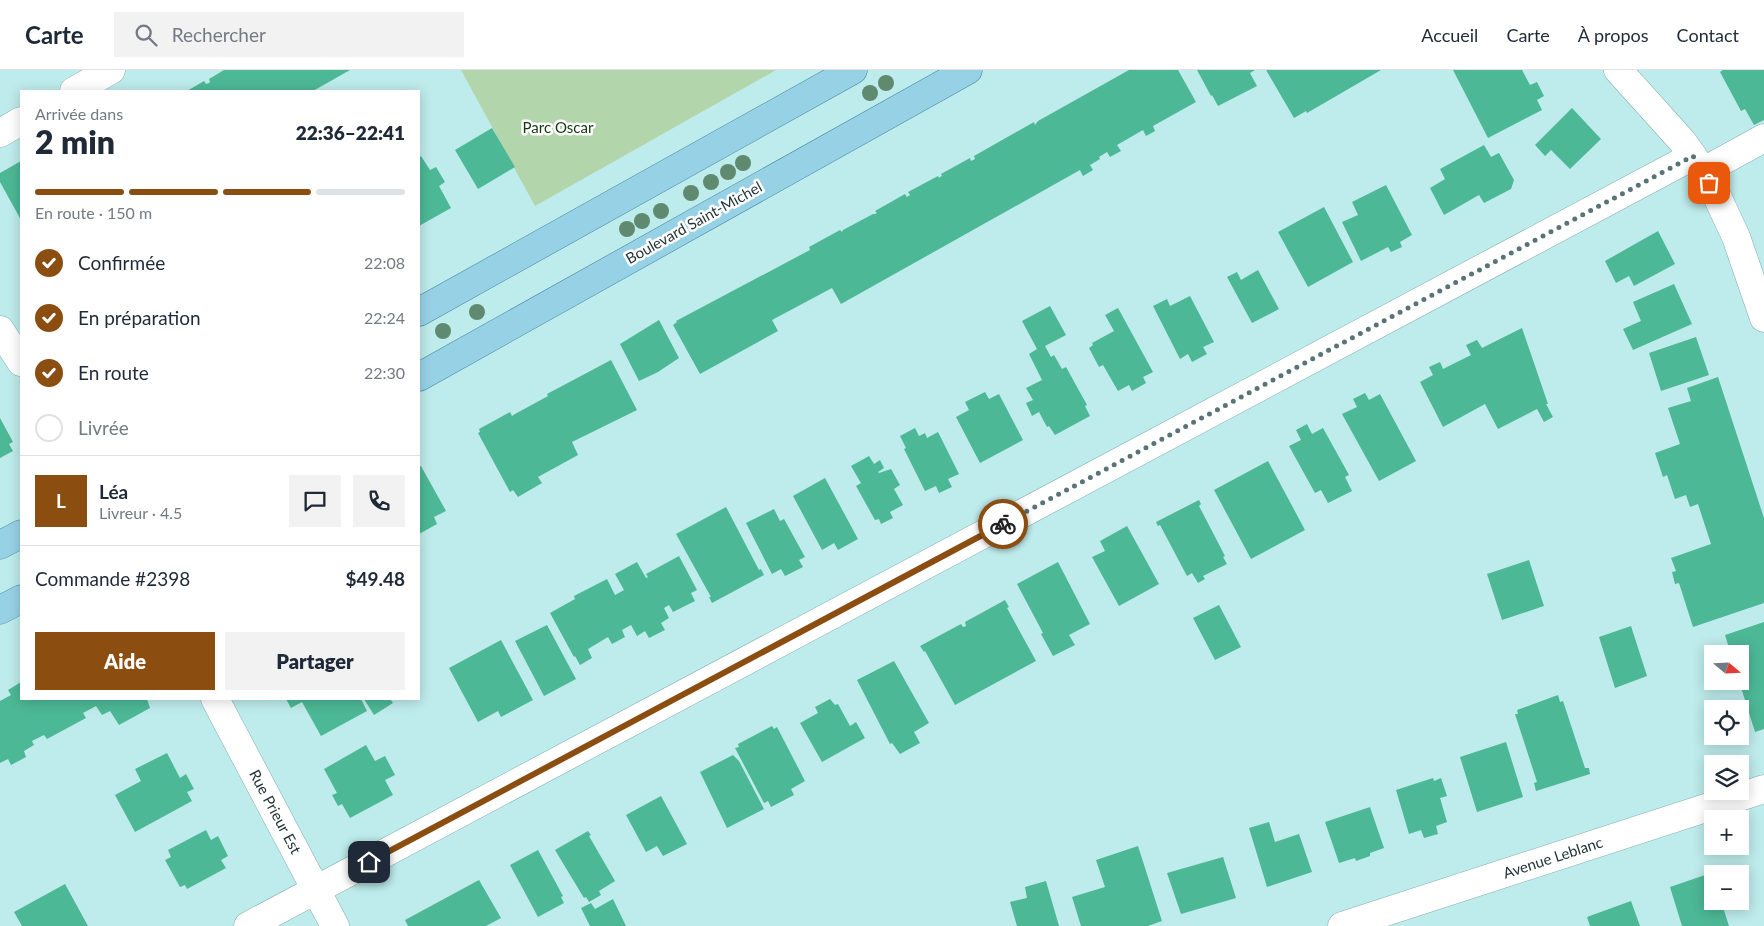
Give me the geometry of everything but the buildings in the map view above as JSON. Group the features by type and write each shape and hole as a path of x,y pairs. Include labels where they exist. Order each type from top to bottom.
{"main road":[{"path":"420,311 853,70"},
{"name":"Boulevard Saint-Michel","path":"420,376 968,70"},
{"path":"0,545 20,535"},
{"path":"0,610 20,599"}],"street":[{"path":"76,90 111,70"},
{"path":"1618,70 1666,123 1698,164 1716,194 1736,237 1764,318"},
{"path":"0,133 20,122"},
{"path":"248,926 1698,164 1764,138"},
{"path":"0,330 20,360"},
{"name":"Rue Prieur Est","path":"216,700 336,926"},
{"name":"Avenue Leblanc","path":"1342,926 1764,789"}],"green space":[{"name":"Parc Oscar","path":"461,70 776,70 535,206"}],"way so far":[{"path":"1003,524 1693,156 1709,183"}],"route":[{"path":"369,862 1003,524"}]}
